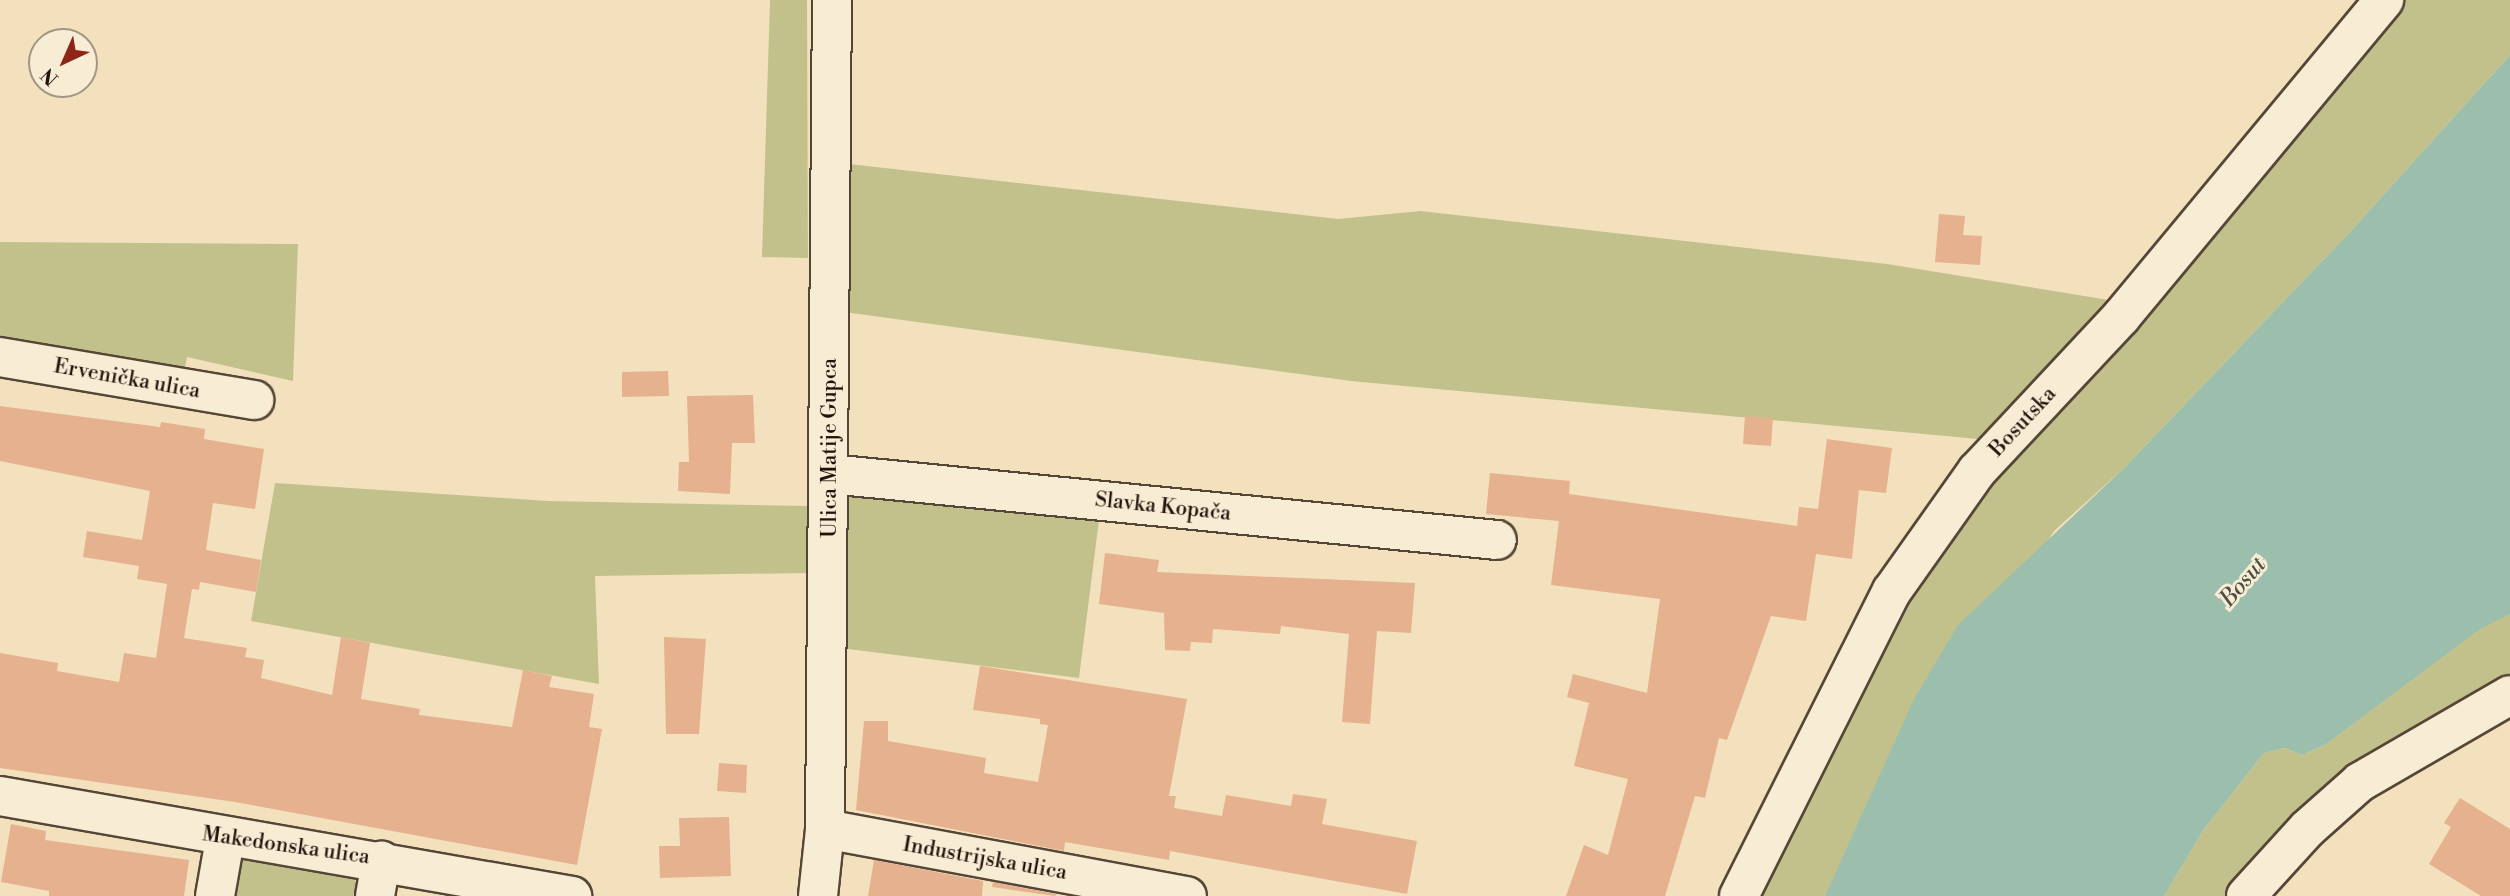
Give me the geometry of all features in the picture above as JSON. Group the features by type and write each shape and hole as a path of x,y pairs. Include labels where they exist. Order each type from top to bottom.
{"street":[{"name":"Ulica Matije Gupca","path":"818,896 825,829 832,0"},
{"name":"Bosutska","path":"1739,896 1892,591 1977,471 2120,317 2384,0"},
{"name":"Ervenička ulica","path":"0,357 254,400"},
{"name":"Slavka Kopača","path":"830,474 1497,540"},
{"path":"2246,896 2307,829 2360,782 2510,695"},
{"name":"Makedonska ulica","path":"0,796 225,839 378,878 572,896"},
{"name":"Industrijska ulica","path":"825,829 1187,896"},
{"path":"215,896 225,839"}],"shaded area":[{"path":"770,0 807,0 808,258 762,257"},
{"path":"2392,0 2510,0 2510,55 2350,232 2124,468 2054,531 1826,896 1756,896 1934,552"},
{"path":"849,164 1338,219 1421,211 1887,264 2115,301 1998,436 1978,439 1351,381 844,312"},
{"path":"0,242 298,244 293,381 187,357 183,378 0,346"},
{"path":"275,483 548,501 807,506 808,573 595,576 599,684 251,621"},
{"path":"847,486 1100,512 1079,678 848,649"},
{"path":"2510,614 2510,680 2235,896 2164,896 2204,829 2264,753 2285,748 2302,755 2325,745 2481,627"},
{"path":"245,856 347,870 356,882 356,896 224,896 233,864"}],"water":[{"name":"Bosut","path":"2510,55 2510,614 2481,628 2325,745 2302,755 2285,748 2264,753 2204,829 2164,896 1825,896 1914,699 1958,625 2124,468 2350,232"}],"building":[{"path":"1939,214 1965,216 1963,235 1982,236 1980,265 1935,262"},
{"path":"668,371 669,396 622,397 622,372"},
{"path":"753,395 755,443 732,443 730,494 678,491 679,462 689,462 687,396"},
{"path":"0,406 160,427 161,422 205,429 204,439 264,449 255,509 213,503 206,550 261,560 256,592 200,582 199,590 192,589 184,638 247,648 245,657 264,660 261,678 332,695 341,637 370,643 361,699 420,709 419,715 512,727 523,670 552,676 549,687 594,694 589,727 602,729 577,865 235,802 0,768 0,653 58,663 57,671 119,682 124,653 156,658 167,584 137,579 139,566 83,557 87,531 142,540 150,491 0,461"},
{"path":"1745,416 1773,418 1771,446 1743,444"},
{"path":"1827,439 1892,448 1886,493 1859,490 1852,559 1816,554 1806,621 1771,616 1727,740 1719,738 1705,798 1695,796 1665,896 1566,896 1584,845 1608,855 1628,779 1574,766 1589,703 1567,697 1573,674 1647,693 1660,599 1551,585 1559,521 1486,514 1490,473 1570,481 1569,494 1797,526 1799,507 1818,509"},
{"path":"1105,553 1159,560 1157,572 1415,583 1411,633 1377,631 1370,724 1342,722 1349,634 1281,626 1280,634 1213,629 1212,643 1191,642 1190,651 1165,650 1164,613 1099,604"},
{"path":"664,637 706,639 699,734 666,734"},
{"path":"980,666 1187,699 1169,796 1176,796 1174,808 1222,816 1226,795 1291,806 1293,794 1327,799 1322,824 1417,841 1407,894 1170,851 1169,860 1065,842 1064,851 856,810 864,721 888,721 888,741 986,758 984,773 1038,782 1048,725 1040,724 1040,719 973,710"},
{"path":"719,763 747,765 746,793 717,791"},
{"path":"2460,798 2510,829 2510,896 2481,896 2429,864 2451,827 2444,823"},
{"path":"729,817 731,876 660,878 659,846 680,846 679,818"},
{"path":"11,824 46,831 45,840 189,860 184,896 49,896 49,891 1,882"},
{"path":"874,860 983,881 982,896 868,896"},
{"path":"993,882 1056,894 992,887"}]}
